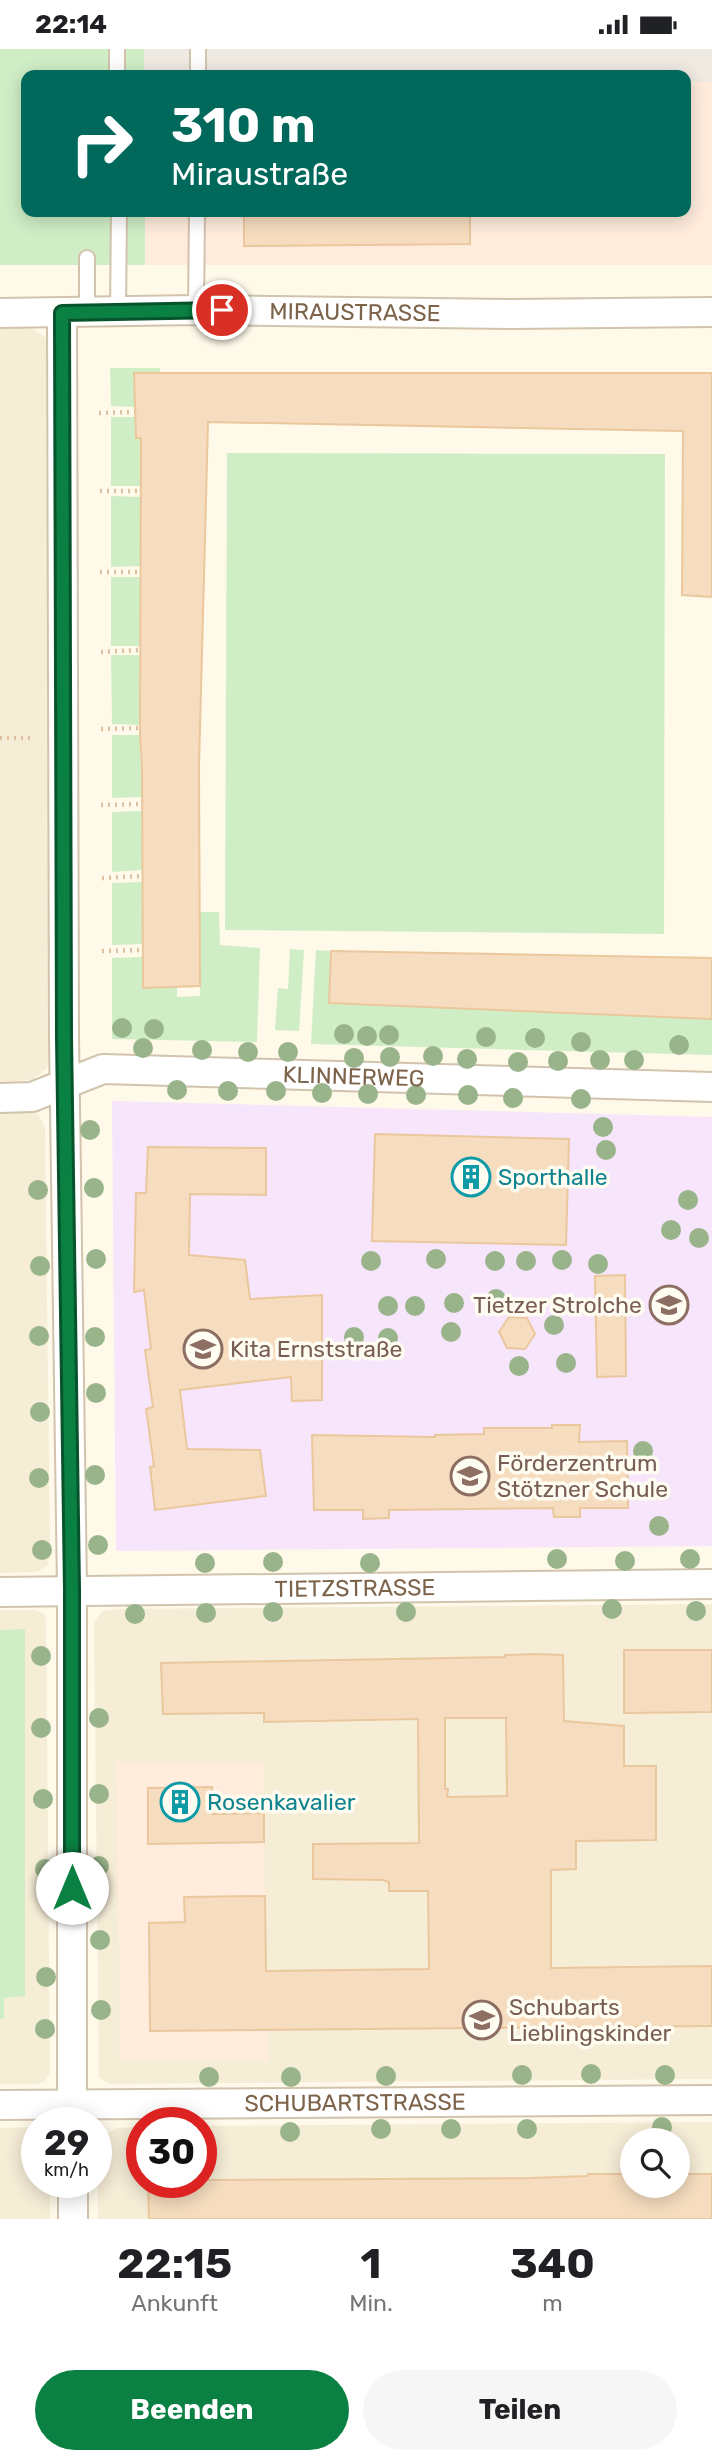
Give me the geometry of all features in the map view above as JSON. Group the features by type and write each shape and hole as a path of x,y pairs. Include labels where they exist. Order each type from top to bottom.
{"street":[{"name":"MIRAUSTRASSE","path":"0,313 196,310 511,314 712,312"},
{"path":"72,2107 72,1590 64,1037 74,312"},
{"name":"KLINNERWEG","path":"0,1098 32,1097 103,1069 712,1087"},
{"name":"TIETZSTRASSE","path":"0,1592 712,1584"},
{"name":"SCHUBARTSTRASSE","path":"112,2112 712,2100"},
{"name":"SCHUBARTSTRASSE","path":"0,2105 21,2107"},
{"path":"73,2198 73,2219"}],"lane":[{"path":"117,49 117,70"},
{"path":"198,49 198,70"},
{"path":"118,311 119,217"},
{"path":"196,310 197,217"},
{"path":"74,312 88,258"}],"path":[{"path":"99,413 135,412"},
{"path":"100,491 141,491"},
{"path":"100,572 140,572"},
{"path":"101,652 140,650"},
{"path":"101,729 140,729"},
{"path":"0,738 30,738"},
{"path":"101,805 142,804"},
{"path":"102,878 142,876"},
{"path":"102,951 143,950"}],"shaded area":[{"path":"144,49 712,49 712,82 691,82 691,70 144,70"},
{"path":"691,82 712,82 712,265 145,265 145,217 691,217"},
{"path":"0,326 31,328 38,332 47,339 50,362 51,1053 47,1068 34,1079 0,1084"},
{"path":"112,1101 712,1117 712,1546 116,1551"},
{"path":"20,1110 38,1114 45,1127 50,1557 47,1566 37,1572 0,1573 0,1111"},
{"path":"712,1604 712,2079 109,2084 99,2077 94,1624 102,1611"},
{"path":"0,1610 36,1610 44,1614 46,1620 50,2073 45,2081 38,2084 0,2084"},
{"path":"263,1762 268,2060 120,2059 117,1763"},
{"path":"712,2122 712,2219 98,2219 98,2198 112,2198 112,2131 126,2128 126,2198 217,2198 217,2126"},
{"path":"21,2127 21,2198 50,2198 50,2219 0,2219 0,2128"}],"green space":[{"path":"0,49 144,49 144,70 21,70 21,217 145,217 145,265 0,265"},
{"path":"110,368 160,368 160,372 134,373 135,407 111,406"},
{"path":"111,417 135,417 136,438 141,438 140,486 111,486"},
{"path":"227,453 665,454 664,934 225,930"},
{"path":"111,496 141,497 140,566 111,567"},
{"path":"111,577 140,577 140,646 111,646"},
{"path":"111,655 140,655 140,725 112,724"},
{"path":"112,735 140,735 142,797 112,798"},
{"path":"142,811 142,870 112,872 112,812"},
{"path":"143,882 143,944 112,945 112,883"},
{"path":"200,912 219,912 220,945 260,948 257,1042 112,1039 112,958 143,957 143,988 177,987 177,997 200,996"},
{"path":"290,949 304,950 299,1031 275,1030 278,988 288,989"},
{"path":"316,950 331,951 329,1003 712,1019 712,1055 311,1044"},
{"path":"25,1629 25,1996 4,1998 4,2019 0,2019 0,1630"}],"building":[{"path":"244,217 470,217 470,244 244,246"},
{"path":"134,373 712,373 712,597 682,595 683,431 208,422 199,767 200,986 143,988 141,438 136,438"},
{"path":"331,951 712,958 712,1019 329,1003"},
{"name":"Sporthalle","path":"375,1134 569,1139 566,1245 372,1241"},
{"path":"148,1147 266,1148 266,1195 190,1194 189,1255 245,1260 250,1299 322,1295 322,1400 292,1401 291,1377 180,1390 187,1449 260,1450 266,1496 155,1510 150,1467 154,1466 146,1409 153,1407 145,1350 151,1349 144,1290 134,1292 136,1193 146,1193"},
{"path":"625,1275 626,1376 597,1377 595,1276"},
{"path":"509,1317 527,1318 535,1334 525,1349 507,1348 499,1332"},
{"name":"Förderzentrum Stötzner Schule","path":"552,1425 580,1425 579,1442 627,1441 628,1508 580,1508 580,1517 554,1517 553,1508 389,1510 389,1518 363,1519 363,1510 314,1510 312,1435 435,1437 484,1434 484,1428 552,1428"},
{"path":"624,1650 712,1650 712,1712 624,1713"},
{"path":"563,1655 564,1721 624,1726 624,1766 656,1766 656,1840 576,1841 576,1869 551,1870 551,1968 712,1966 712,2026 150,2031 149,1923 185,1922 184,1897 265,1896 266,1971 429,1969 428,1891 389,1891 389,1882 383,1880 313,1879 313,1844 419,1843 418,1719 264,1722 264,1713 163,1714 161,1663","holes":["445,1718 506,1718 507,1796 447,1797"]},
{"name":"Rosenkavalier","path":"212,1787 212,1814 264,1813 264,1842 148,1844 148,1788"},
{"path":"620,2174 620,2198 690,2198 690,2174 712,2174 712,2219 149,2219 148,2198 217,2198 217,2180"}],"place":[{"name":"Sporthalle","path":"471,1177"},
{"name":"Tietzer Strolche","path":"669,1305"},
{"name":"Kita Ernststraße","path":"203,1349"},
{"name":"Förderzentrum Stötzner Schule","path":"470,1476"},
{"name":"Rosenkavalier","path":"180,1802"},
{"name":"Schubarts Lieblingskinder","path":"482,2020"}],"route":[{"path":"72,1888 72,1590 64,1037 62,313 222,310"}]}
